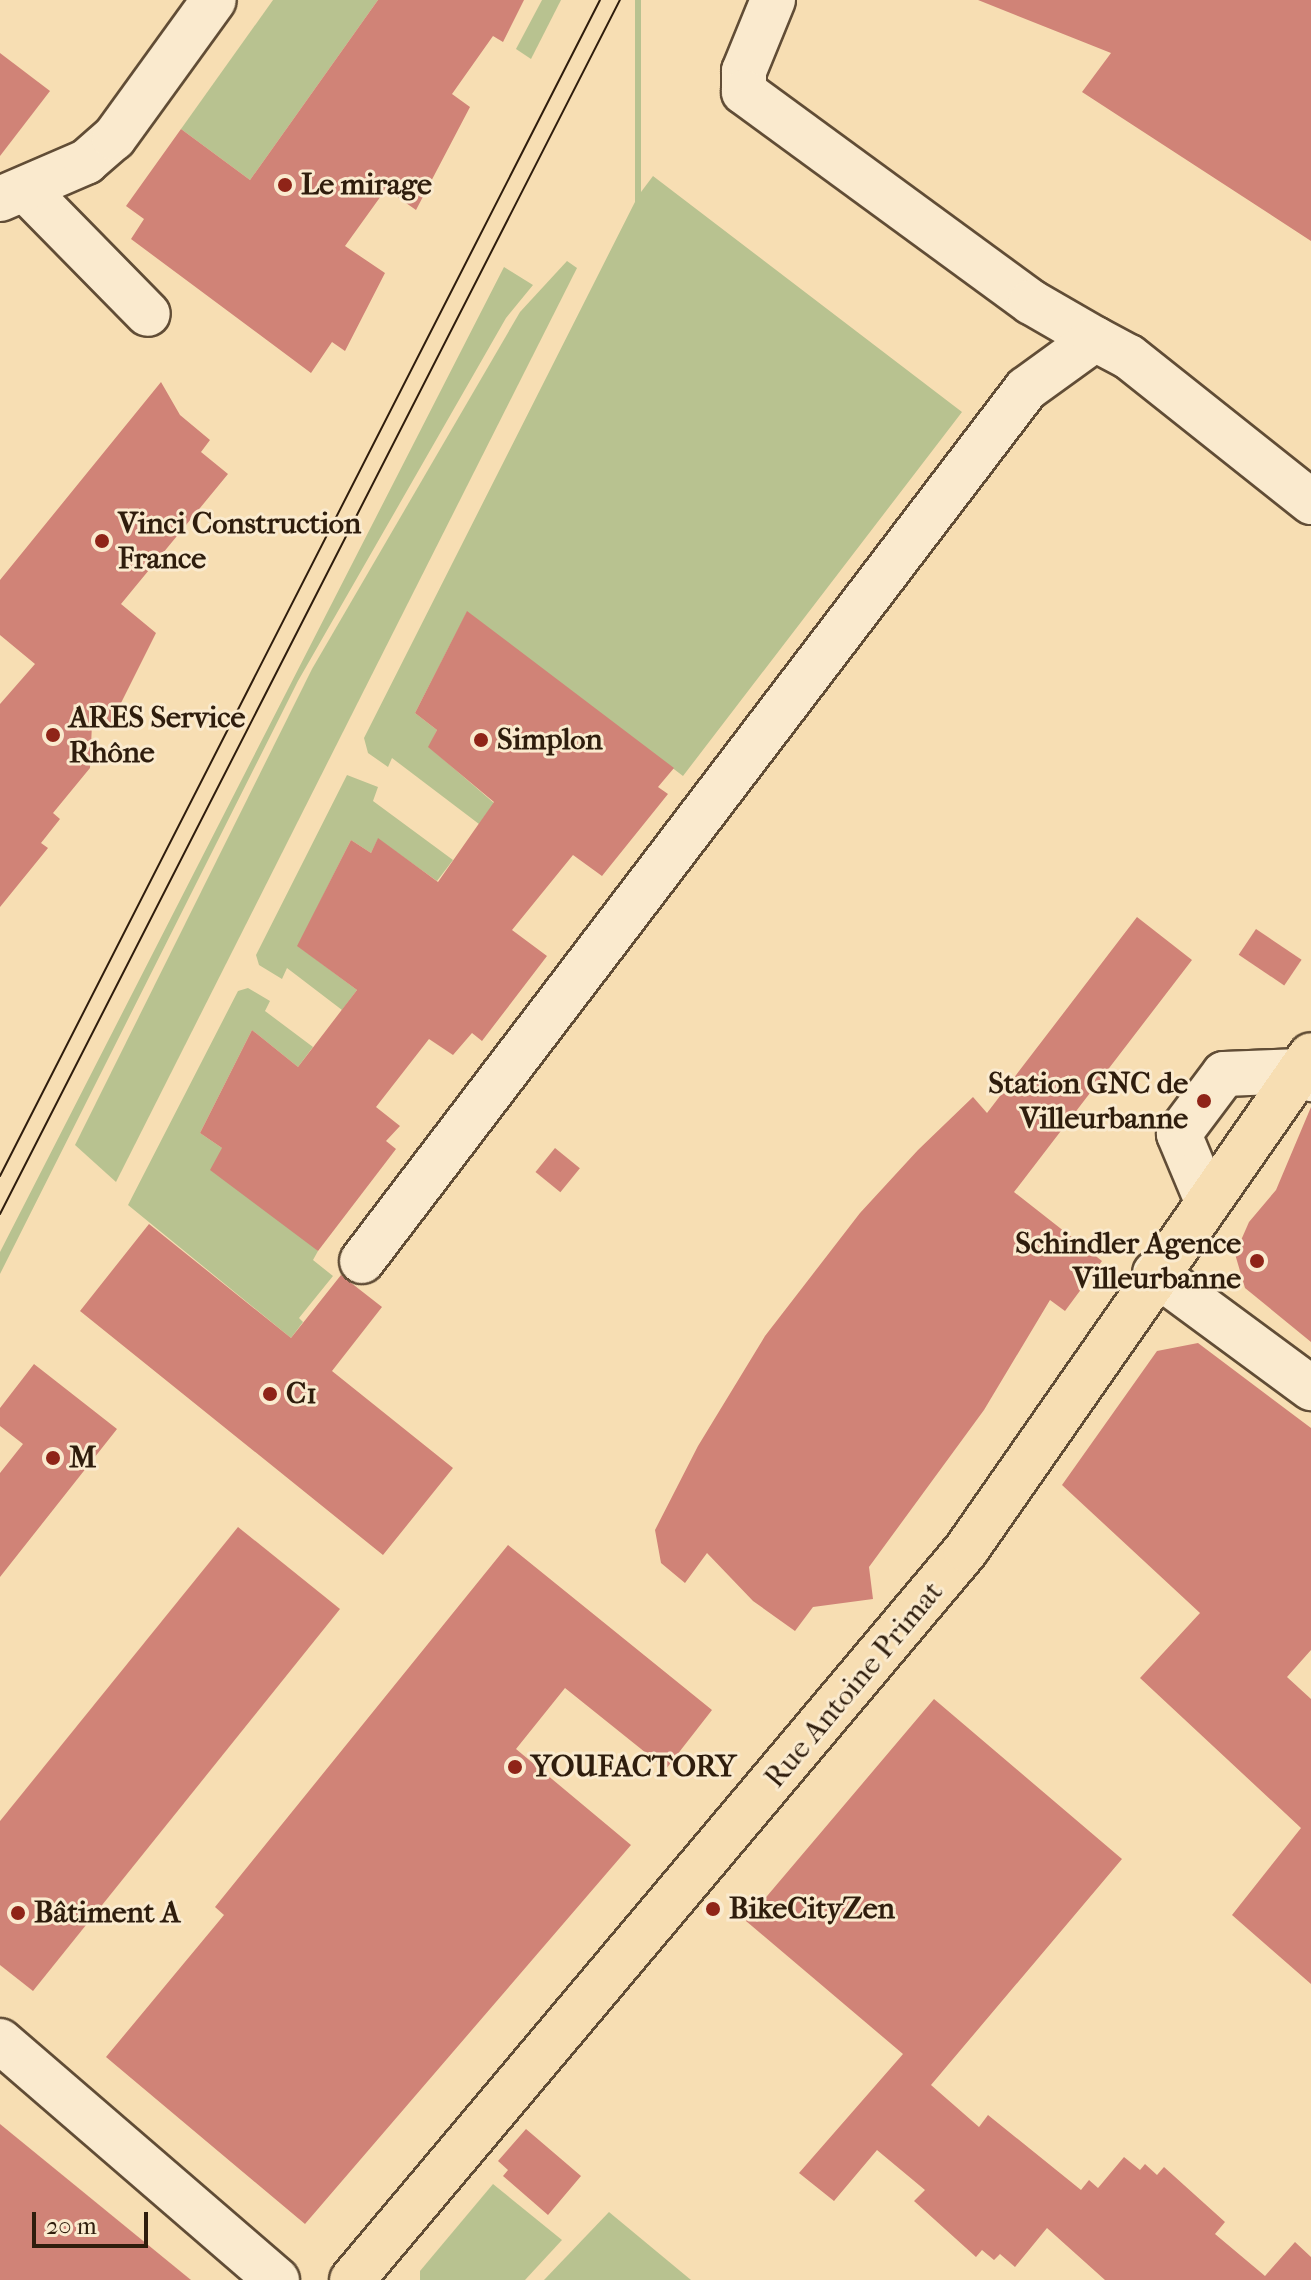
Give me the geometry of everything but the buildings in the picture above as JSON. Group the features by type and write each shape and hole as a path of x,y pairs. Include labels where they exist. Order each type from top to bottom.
{"main road":[{"name":"Rue Antoine Primat","path":"352,2280 966,1550 1155,1273 1307,1068"}],"street":[{"path":"148,314 12,194 86,162 114,138 214,0"},
{"path":"773,0 744,71 744,92 1031,302 1129,357 1311,502"},
{"path":"362,1261 1026,389 1095,339"},
{"path":"1207,1201 1179,1134 1224,1074 1307,1068"},
{"path":"1155,1273 1311,1388"},
{"path":"0,2041 273,2279"}],"green space":[{"path":"273,0 378,0 250,180 181,129"},
{"path":"542,0 561,0 531,59 516,49"},
{"path":"635,0 641,0 641,229 635,229"},
{"path":"653,176 962,412 683,776 467,612 415,713 437,730 429,747 494,803 479,824 392,758 388,767 368,753 364,738 638,196"},
{"path":"567,261 577,268 116,1182 75,1145 312,669 520,312"},
{"path":"504,267 533,285 506,318 298,681 0,1274 0,1252"},
{"path":"347,775 378,787 373,801 453,860 437,881 378,839 371,853 351,840 298,946 357,990 342,1010 287,968 282,979 259,965 256,955"},
{"path":"248,988 270,1001 265,1011 313,1047 298,1067 252,1030 200,1133 222,1148 318,1251 313,1260 333,1276 299,1318 303,1322 291,1338 128,1205 238,991"},
{"path":"493,2184 562,2240 525,2280 420,2280 420,2271"},
{"path":"609,2212 691,2280 544,2280"}],"tram line":[{"path":"0,1176 600,0"},
{"path":"0,1214 620,0"}],"place":[{"name":"Le mirage","path":"285,185"},
{"name":"Vinci Construction France","path":"102,541"},
{"name":"ARES Service Rhône","path":"53,735"},
{"name":"Simplon","path":"481,740"},
{"name":"Station GNC de Villeurbanne","path":"1204,1101"},
{"name":"Schindler Agence Villeurbanne","path":"1257,1261"},
{"name":"C1","path":"270,1394"},
{"name":"M","path":"53,1458"},
{"name":"YOUFACTORY","path":"515,1767"},
{"name":"BikeCityZen","path":"713,1909"},
{"name":"Bâtiment A","path":"18,1913"}]}
